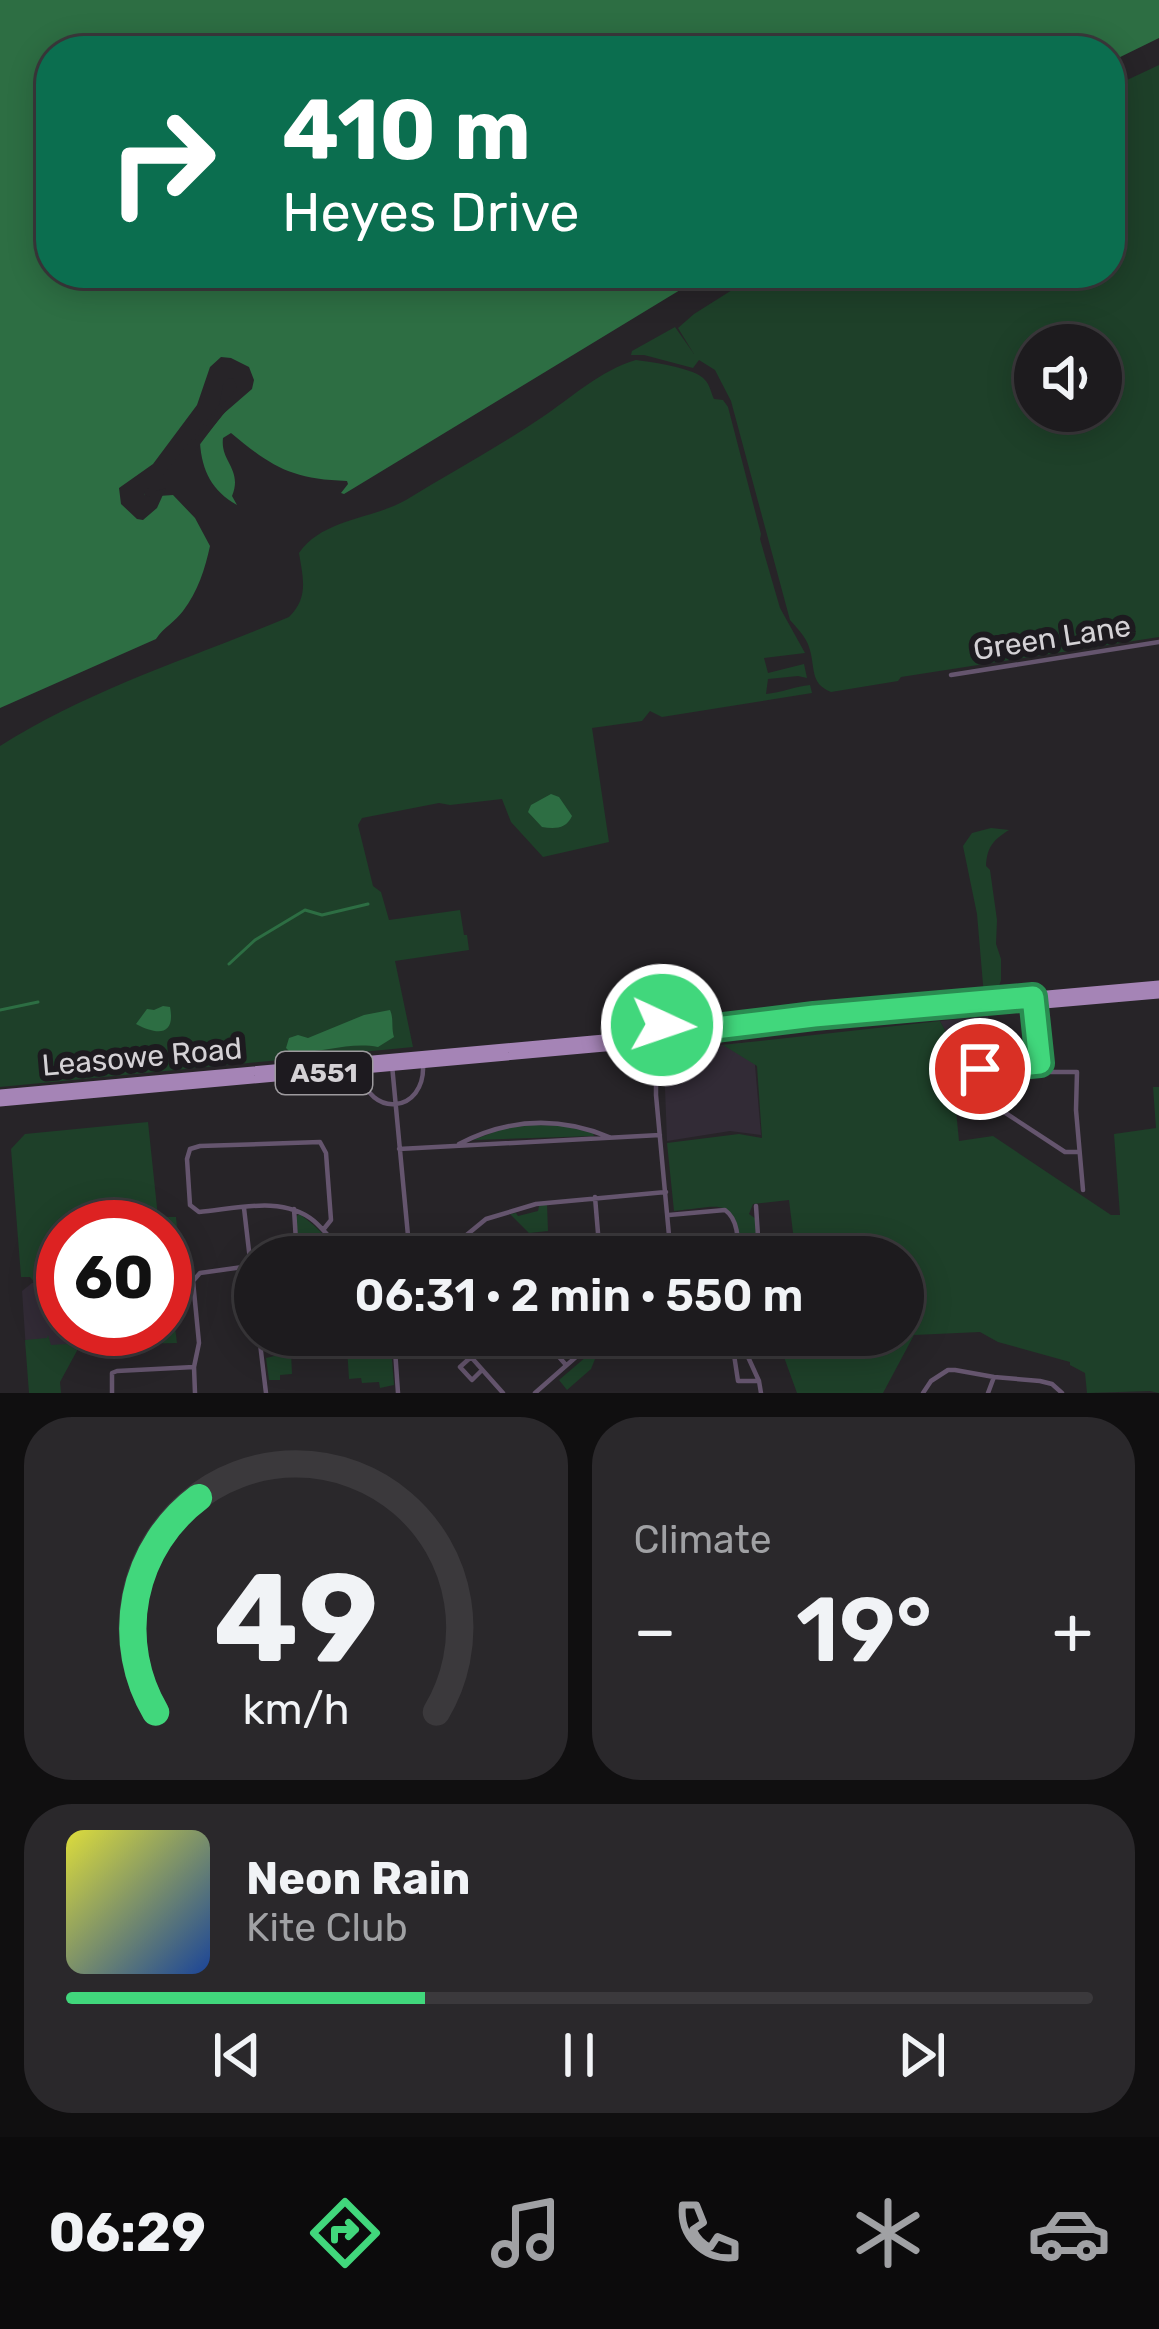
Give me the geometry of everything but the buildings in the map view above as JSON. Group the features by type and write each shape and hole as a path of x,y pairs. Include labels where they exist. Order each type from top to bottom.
{"main road":[{"name":"Leasowe Road","path":"0,1098 361,1070 392,1063 638,1044 656,1047 815,1024 1159,990"},
{"name":"Leasowe Road","path":"666,1028 682,1032 814,1016 1034,1001"},
{"path":"655,1024 666,1028 669,1037 656,1047 644,1039 646,1030 655,1024"},
{"name":"Leasowe Road","path":"0,1098 392,1063 626,1037 646,1030"}],"street":[{"name":"Green Lane","path":"951,675 1159,642"},
{"path":"1034,1001 1040,1063"},
{"path":"656,1047 670,1236"},
{"path":"978,1059 983,1113 1004,1112 1065,1152 1079,1151"},
{"path":"392,1063 407,1236"},
{"path":"980,1069 1040,1063 1051,1072 1077,1072 1083,1190"},
{"path":"361,1070 363,1084 374,1098 395,1104 419,1090 423,1064"},
{"path":"457,1145 495,1127 532,1123 591,1130 614,1139"},
{"path":"399,1149 660,1136"},
{"path":"323,1230 331,1220 326,1153 320,1142 190,1149 190,1205 194,1209 294,1209 312,1219 327,1236"},
{"path":"465,1236 486,1219 536,1204 666,1192"},
{"path":"595,1197 598,1236"},
{"path":"756,1206 758,1236"},
{"path":"244,1208 247,1236"},
{"path":"294,1209 296,1236"},
{"path":"669,1215 724,1210 735,1223 736,1236"},
{"path":"195,1393 199,1343 193,1281 201,1273 234,1268"},
{"path":"262,1356 266,1393"},
{"path":"395,1356 398,1393"},
{"path":"558,1356 566,1365"},
{"path":"539,1392 576,1356"},
{"path":"736,1356 738,1381 759,1381"},
{"path":"746,1356 761,1393"},
{"path":"112,1393 112,1373 117,1371 194,1367"},
{"path":"482,1370 503,1393"},
{"path":"922,1393 948,1370 1040,1381 1062,1393"},
{"path":"988,1393 994,1377"}],"shaded area":[{"path":"0,0 1159,0 1159,38 1125,55 1125,36 36,36 36,288 683,288 344,494 347,481 283,469 231,433 223,438 223,446 235,479 232,496 237,505 215,487 203,463 200,443 243,390 233,371 143,482 145,503 173,495 195,518 210,546 200,580 180,615 156,639 0,708"},
{"path":"1159,65 1159,637 831,692 824,688 816,679 808,643 790,620 731,401 715,370 699,360 693,368 631,355 675,327 694,354 678,328 735,288 1125,288 1125,81"},
{"path":"636,360 693,372 708,384 714,399 728,407 780,608 805,653 764,658 768,673 804,664 807,678 768,679 766,694 810,685 812,693 662,717 650,711 642,721 592,728 609,842 543,857 511,822 502,799 439,803 362,818 358,825 373,886 381,892 389,920 460,910 467,935 469,950 395,961 413,1047 0,1087 0,746 105,691 289,617 302,595 299,553 321,533 406,500 525,429 598,377"},
{"path":"551,794 559,797 572,816 560,827 542,827 528,812 531,805"},
{"path":"1009,830 992,845 987,859 1001,980 996,995 984,996 977,914 963,846 972,833"},
{"path":"170,1007 167,1029 150,1030 136,1024 147,1009"},
{"path":"390,1010 394,1037 378,1047 301,1052 286,1048 289,1038 308,1038 364,1015"},
{"path":"988,1016 991,1044 951,1048 940,1021"},
{"path":"940,1021 949,1038 959,1141 993,1136 1111,1215 1120,1215 1114,1134 1156,1128 1153,1087 1159,1087 1159,1393 1087,1393 1085,1373 1070,1362 998,1342 980,1332 924,1335 924,1236 793,1236 789,1200 753,1204 749,1214 756,1219 757,1236 738,1236 735,1221 724,1208 674,1211 667,1143 739,1134 762,1138 757,1066 723,1045"},
{"path":"753,1042 761,1135 730,1131 667,1141 664,1063 671,1052"},
{"path":"716,1044 716,1054 694,1056 692,1077 681,1078 679,1073 664,1078 664,1063 671,1052"},
{"path":"148,1122 156,1200 36,1200 35,1283 21,1277 11,1149 25,1134"},
{"path":"564,1126 594,1136 473,1140 505,1128"},
{"path":"547,1204 548,1231 529,1233 510,1214 538,1211"},
{"path":"299,1214 325,1236 298,1236"},
{"path":"36,1283 36,1349 26,1350 22,1291"},
{"path":"36,1339 36,1356 74,1356 60,1382 61,1393 29,1393 25,1340"},
{"path":"291,1356 292,1374 269,1380 266,1358"},
{"path":"348,1356 392,1356 394,1385 380,1388 379,1382 349,1379"},
{"path":"587,1356 596,1356 591,1369 567,1390 559,1380"},
{"path":"784,1356 903,1356 883,1393 797,1393"}],"pier":[{"path":"221,357 249,367 252,389 222,415 195,451 195,440 237,387 233,378 228,379 219,405 145,491 150,497 166,488 157,508 143,520 137,519 121,504 119,488 153,464 197,405 210,367"}],"waterway":[{"path":"229,964 255,940 305,910 322,915 368,904"},
{"path":"0,1010 38,1002"}],"route":[{"path":"662,1025 682,1032 1033,997 1040,1063 980,1069"}]}
